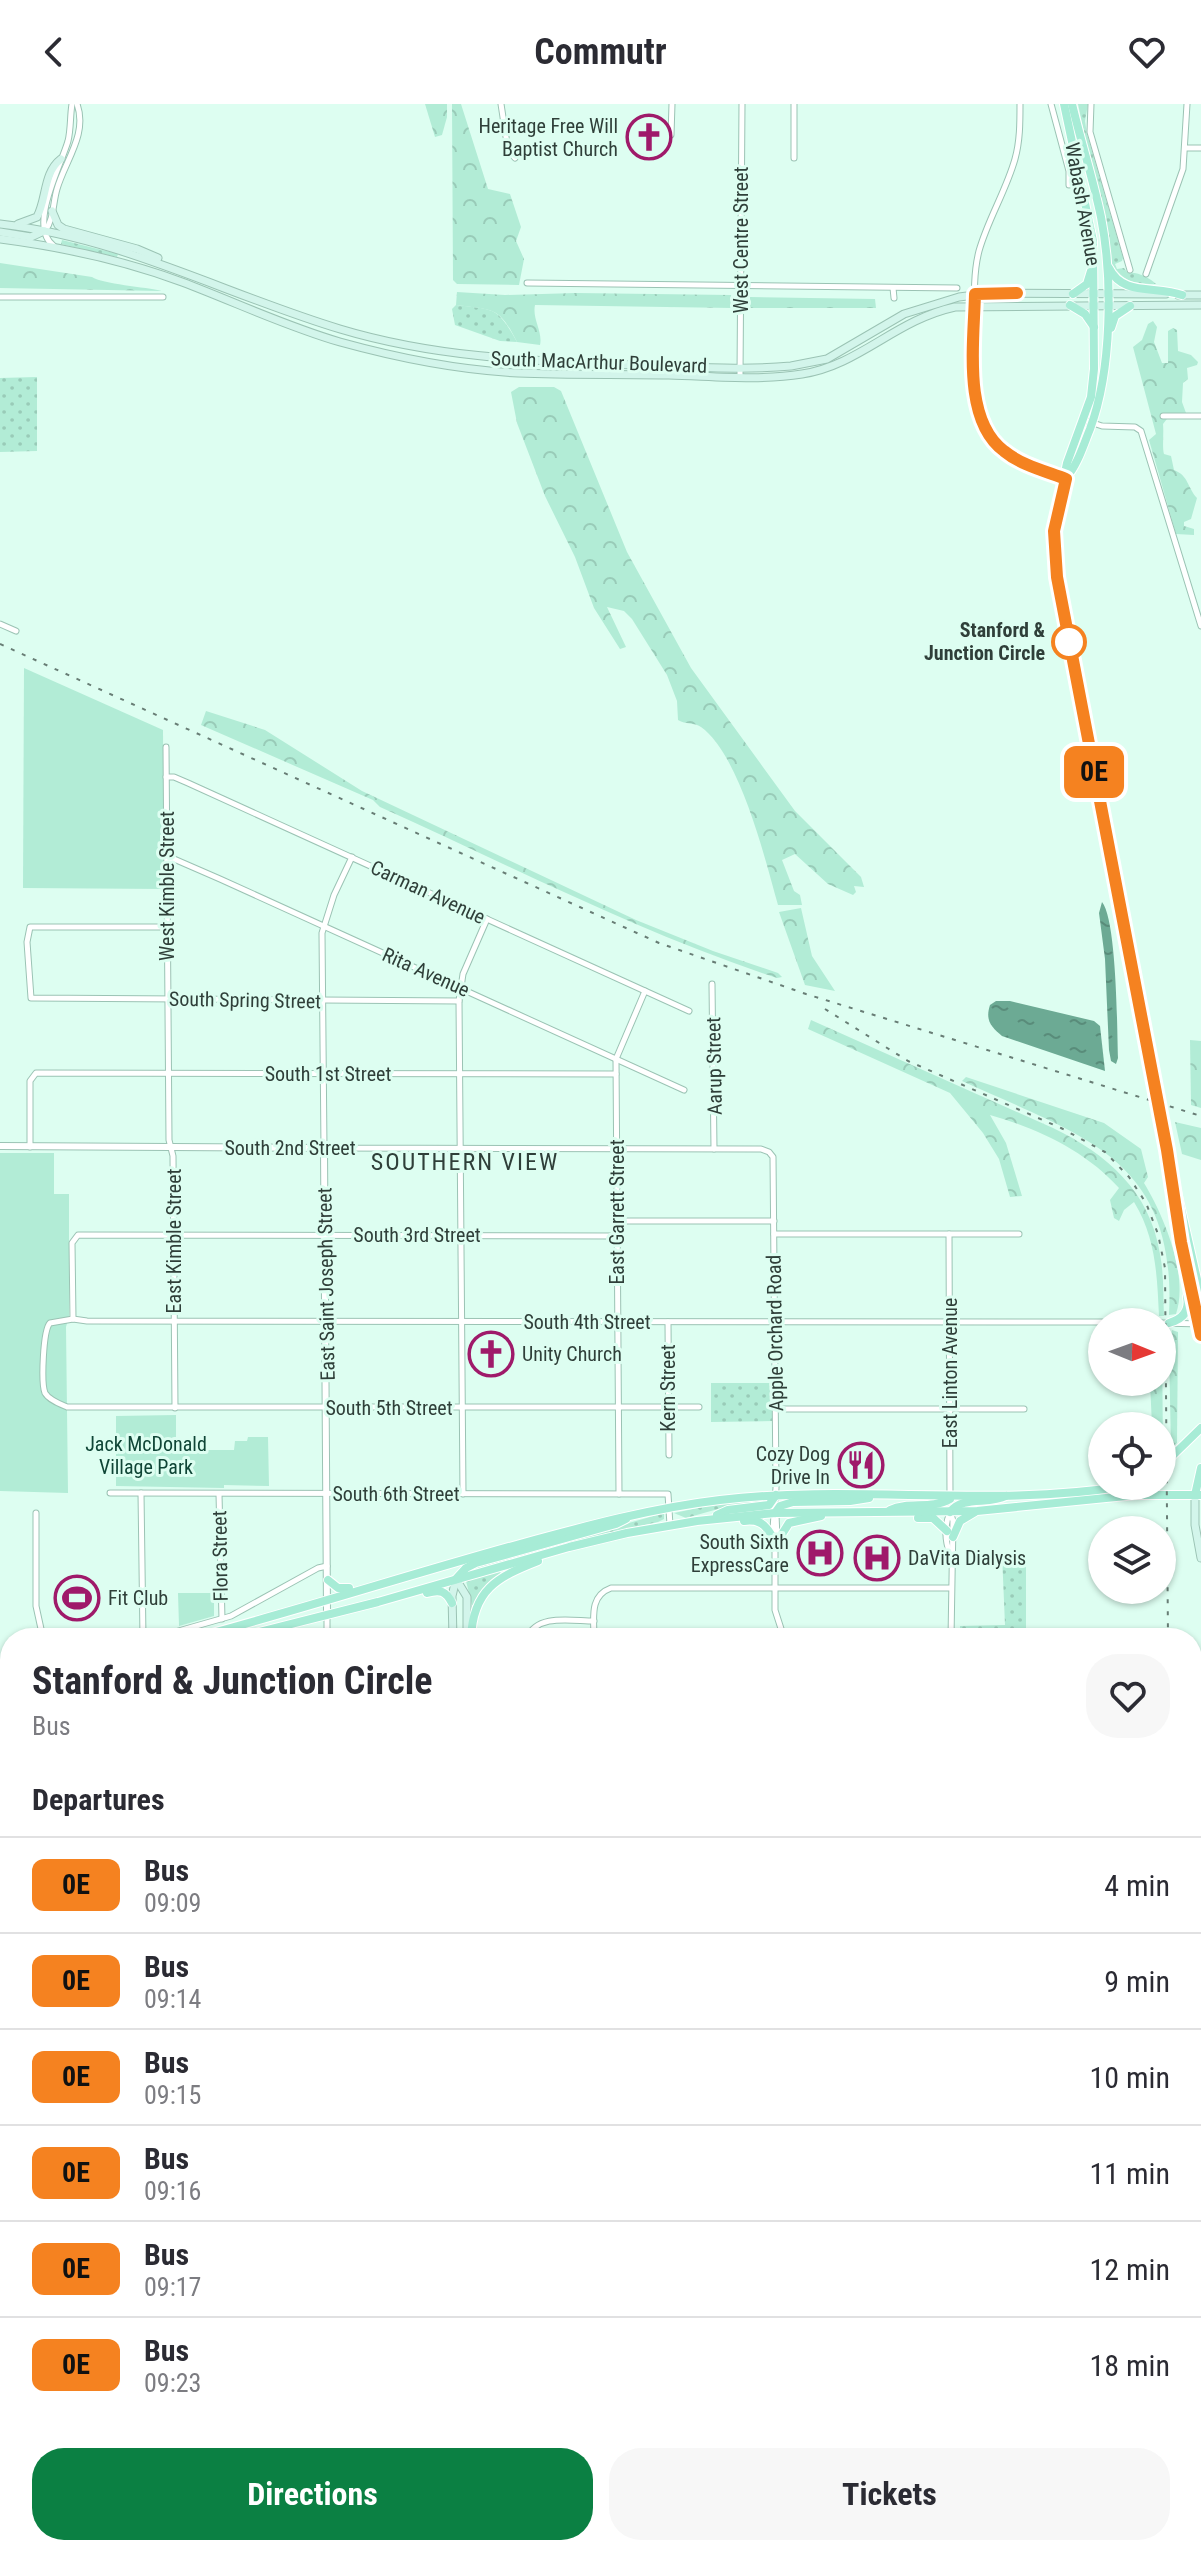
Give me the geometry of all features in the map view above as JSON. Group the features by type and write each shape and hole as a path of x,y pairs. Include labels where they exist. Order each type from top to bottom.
{"main road":[{"name":"Wabash Avenue","path":"1064,104 1094,255 1093,384 1088,422"},
{"name":"Wabash Avenue","path":"1072,104 1100,215 1106,255 1106,360"},
{"path":"10,225 24,224 37,217 47,180 55,163 61,159"},
{"path":"52,211 58,225 64,229 150,253 170,266"},
{"path":"1073,294 1087,284 1091,275 1086,224 1088,215"},
{"name":"South MacArthur Boulevard","path":"0,224 89,241 170,266 304,318 371,338 444,352 538,362 786,376 830,367 915,320 944,310 975,305 1201,305"},
{"path":"0,232 31,237 45,231"},
{"name":"South MacArthur Boulevard","path":"0,239 136,267 297,328 415,360 519,373 740,372 791,366 827,359 915,309 975,294 1201,295"},
{"path":"1106,255 1113,276 1125,286 1167,289 1182,295"},
{"path":"1070,305 1085,314 1095,328"},
{"path":"1130,306 1111,322 1110,353 1106,360 1100,401 1088,422 1074,469 1066,479 1054,531 1055,569 1201,1335"},
{"path":"1170,1166 1175,1174 1201,1297"},
{"path":"1176,1320 1188,1307 1180,1266 1184,1258"},
{"path":"1176,1452 1201,1428"},
{"path":"1201,1468 1195,1525 1201,1558"},
{"path":"228,1628 432,1567 637,1513 776,1495 950,1496 1088,1490"},
{"path":"775,1513 780,1506 793,1502 850,1501 889,1494"},
{"path":"950,1512 961,1503 988,1502 1011,1494"},
{"path":"711,1519 728,1510 769,1505 776,1495"},
{"path":"272,1628 569,1547 711,1519 775,1513 977,1511 1136,1495 1198,1495"},
{"path":"886,1513 896,1507 937,1505 950,1496"},
{"path":"862,1513 877,1518 933,1518 950,1534 962,1519 977,1511"},
{"path":"453,1628 456,1579 466,1568 616,1524 637,1513"},
{"path":"711,1519 721,1522 758,1521 775,1543 789,1523 834,1513"},
{"path":"471,1628 475,1611 492,1584 510,1572 569,1547"},
{"path":"432,1567 444,1570 456,1579 467,1597 469,1628"},
{"path":"328,1580 345,1589 393,1575 404,1576"},
{"path":"360,1606 382,1605 440,1590 447,1594 452,1603"}],"street":[{"path":"58,249 47,239 43,224 50,190 69,137 74,104"},
{"path":"45,231 78,137 79,111 74,104"},
{"path":"501,104 508,150 515,158"},
{"path":"671,135 672,104"},
{"name":"West Centre Street","path":"740,372 742,104"},
{"path":"794,104 794,158"},
{"path":"1020,104 1016,157 979,253 975,294 976,406 985,429 999,447 1016,459 1066,479"},
{"path":"1051,104 1069,171 1069,185"},
{"path":"1091,104 1090,132 1130,270"},
{"path":"1146,274 1179,181 1186,148 1187,104"},
{"path":"1186,148 1201,148"},
{"path":"527,283 957,288"},
{"path":"893,288 894,298"},
{"path":"0,297 163,297"},
{"path":"1163,416 1201,416"},
{"path":"1088,422 1107,427 1135,427 1141,431 1201,626"},
{"path":"0,624 16,631"},
{"name":"West Kimble Street","path":"166,747 169,1074"},
{"name":"Carman Avenue","path":"166,777 174,777 689,1011"},
{"path":"323,926 352,857"},
{"name":"Rita Avenue","path":"167,859 174,859 684,1090"},
{"path":"463,1494 459,1001 463,974 487,919"},
{"name":"East Saint Joseph Street","path":"323,926 327,1628"},
{"name":"South Spring Street","path":"167,927 30,927 27,942 31,998 459,1001"},
{"name":"Aarup Street","path":"712,984 714,1149"},
{"path":"616,1059 645,991"},
{"name":"East Garrett Street","path":"616,1059 619,1494"},
{"name":"South 1st Street","path":"30,1147 30,1081 32,1075 41,1073 616,1074"},
{"name":"East Kimble Street","path":"169,1074 175,1408"},
{"name":"South 2nd Street","path":"0,1146 761,1149 771,1154"},
{"name":"Apple Orchard Road","path":"771,1154 774,1162 776,1409 774,1588 780,1628"},
{"path":"617,1221 774,1221"},
{"path":"774,1234 1019,1234"},
{"name":"East Linton Avenue","path":"949,1234 950,1512 946,1521 950,1534 951,1628"},
{"name":"South 3rd Street","path":"73,1319 72,1243 78,1235 617,1236"},
{"name":"South 4th Street","path":"73,1319 1088,1322"},
{"name":"South 5th Street","path":"73,1319 50,1323 45,1328 44,1391 67,1407 699,1407"},
{"name":"Kern Street","path":"668,1322 669,1455"},
{"path":"1176,1323 1200,1324"},
{"path":"776,1409 1024,1409"},
{"name":"South 6th Street","path":"110,1493 668,1494 669,1508"},
{"path":"141,1493 143,1628"},
{"name":"Flora Street","path":"219,1494 222,1619"},
{"path":"669,1508 670,1525"},
{"path":"36,1513 36,1606 41,1628"},
{"path":"190,1628 252,1606 318,1568 327,1566"},
{"path":"594,1628 596,1598 606,1589 614,1587 951,1588"},
{"path":"534,1628 541,1622 594,1621"}],"green space":[{"path":"425,104 447,104 442,135 435,137"},
{"path":"452,104 461,104 488,189 510,194 521,227 516,241 524,259 519,285 457,284 453,280"},
{"path":"1078,104 1088,104 1085,121 1087,134 1123,258 1115,264 1117,269 1124,268 1128,273 1143,276 1156,284 1132,282 1114,267 1121,278 1113,268"},
{"path":"62,240 118,254 117,257 61,244"},
{"path":"0,263 92,277 162,291 0,288"},
{"path":"457,292 505,295 731,295 732,308 535,305 540,345 517,342 505,322 494,312 456,305"},
{"path":"750,297 875,299 876,308 750,308"},
{"path":"456,305 494,312 505,322 517,342 500,341 455,325 452,309"},
{"path":"1153,321 1157,327 1154,342 1162,363 1168,363 1168,331 1173,328 1177,330 1178,351 1191,355 1198,362 1187,368 1188,379 1183,383 1182,402 1186,413 1170,415 1163,424 1164,454 1171,456 1174,470 1185,479 1197,498 1191,519 1184,522 1184,526 1194,529 1194,535 1176,534 1149,440 1156,434 1133,347 1142,340 1148,324"},
{"path":"37,377 37,451 0,452 0,378"},
{"path":"519,387 554,387 561,391 627,552 691,668 795,811 861,877 864,887 854,886 856,892 853,895 828,884 795,854 782,860 802,905 778,905 749,809 728,760 701,727 678,720 677,701 667,675 632,619 624,611 607,607 626,647 620,649 594,608 517,423 511,392"},
{"path":"24,668 163,730 164,889 23,888"},
{"path":"206,711 265,730 362,791 636,920 782,977 777,978 726,960 626,920 380,807 373,800 201,725"},
{"path":"801,908 812,956 835,991 805,985 779,912"},
{"path":"811,1020 1053,1128 1108,1163 1136,1193 1147,1211 1160,1254 1164,1308 1158,1308 1154,1257 1141,1216 1134,1202 1124,1210 1119,1221 1114,1218 1110,1200 1119,1188 1092,1163 1060,1142 990,1115 1006,1143 1022,1196 1010,1197 999,1159 983,1133 950,1093 808,1029"},
{"path":"1190,1040 1201,1041 1201,1108 1191,1105"},
{"path":"966,1077 1104,1123 1141,1149 1148,1177 1144,1183 1166,1229 1177,1265 1179,1299 1176,1314 1176,1308 1169,1308 1167,1262 1157,1220 1139,1186 1114,1159 1082,1138 962,1081"},
{"path":"1175,1122 1201,1128 1201,1160 1182,1154"},
{"path":"0,1153 54,1153 54,1194 69,1194 69,1316 66,1327 68,1493 0,1491"},
{"path":"1176,1331 1178,1332 1176,1444 1176,1412 1170,1412 1170,1396 1176,1396"},
{"path":"711,1383 773,1383 773,1421 711,1422"},
{"path":"1151,1396 1163,1396 1163,1412 1151,1412"},
{"name":"Jack McDonald Village Park","path":"176,1415 176,1450 234,1450 235,1441 247,1441 248,1437 268,1437 269,1486 116,1486 116,1416"},
{"path":"761,1500 767,1503 718,1509 686,1518 674,1513 717,1504"},
{"path":"664,1513 664,1519 658,1522 471,1570 477,1566"},
{"path":"1002,1554 1026,1554 1026,1628 960,1628 1005,1625"},
{"path":"500,1571 501,1575 472,1605 466,1581"},
{"path":"178,1593 214,1593 214,1616 179,1626"}],"water":[{"path":"1102,902 1111,930 1113,952 1116,1064 1111,1061 1109,1050 1105,959 1099,913"},
{"path":"996,1001 1010,1001 1094,1021 1100,1026 1105,1071 1002,1036 989,1019 990,1005"}],"railway":[{"path":"0,644 659,943 806,994 1201,1116"},
{"path":"825,1009 908,1061 1061,1128 1105,1152 1129,1177 1146,1203 1158,1234 1165,1268 1168,1628"}],"bus line":[{"name":"0E","path":"1017,293 975,294 976,406 985,429 1005,452 1066,479 1054,531 1057,577 1201,1335"}],"place":[{"name":"Heritage Free Will Baptist Church","path":"649,137"},
{"name":"Stanford & Junction Circle","path":"1069,642"},
{"name":"Unity Church","path":"491,1354"},
{"name":"Cozy Dog Drive In","path":"861,1465"},
{"name":"South Sixth ExpressCare","path":"820,1553"},
{"name":"DaVita Dialysis","path":"877,1558"},
{"name":"Fit Club","path":"77,1598"}],"district":[{"name":"SOUTHERN VIEW","path":"465,1162"}]}
